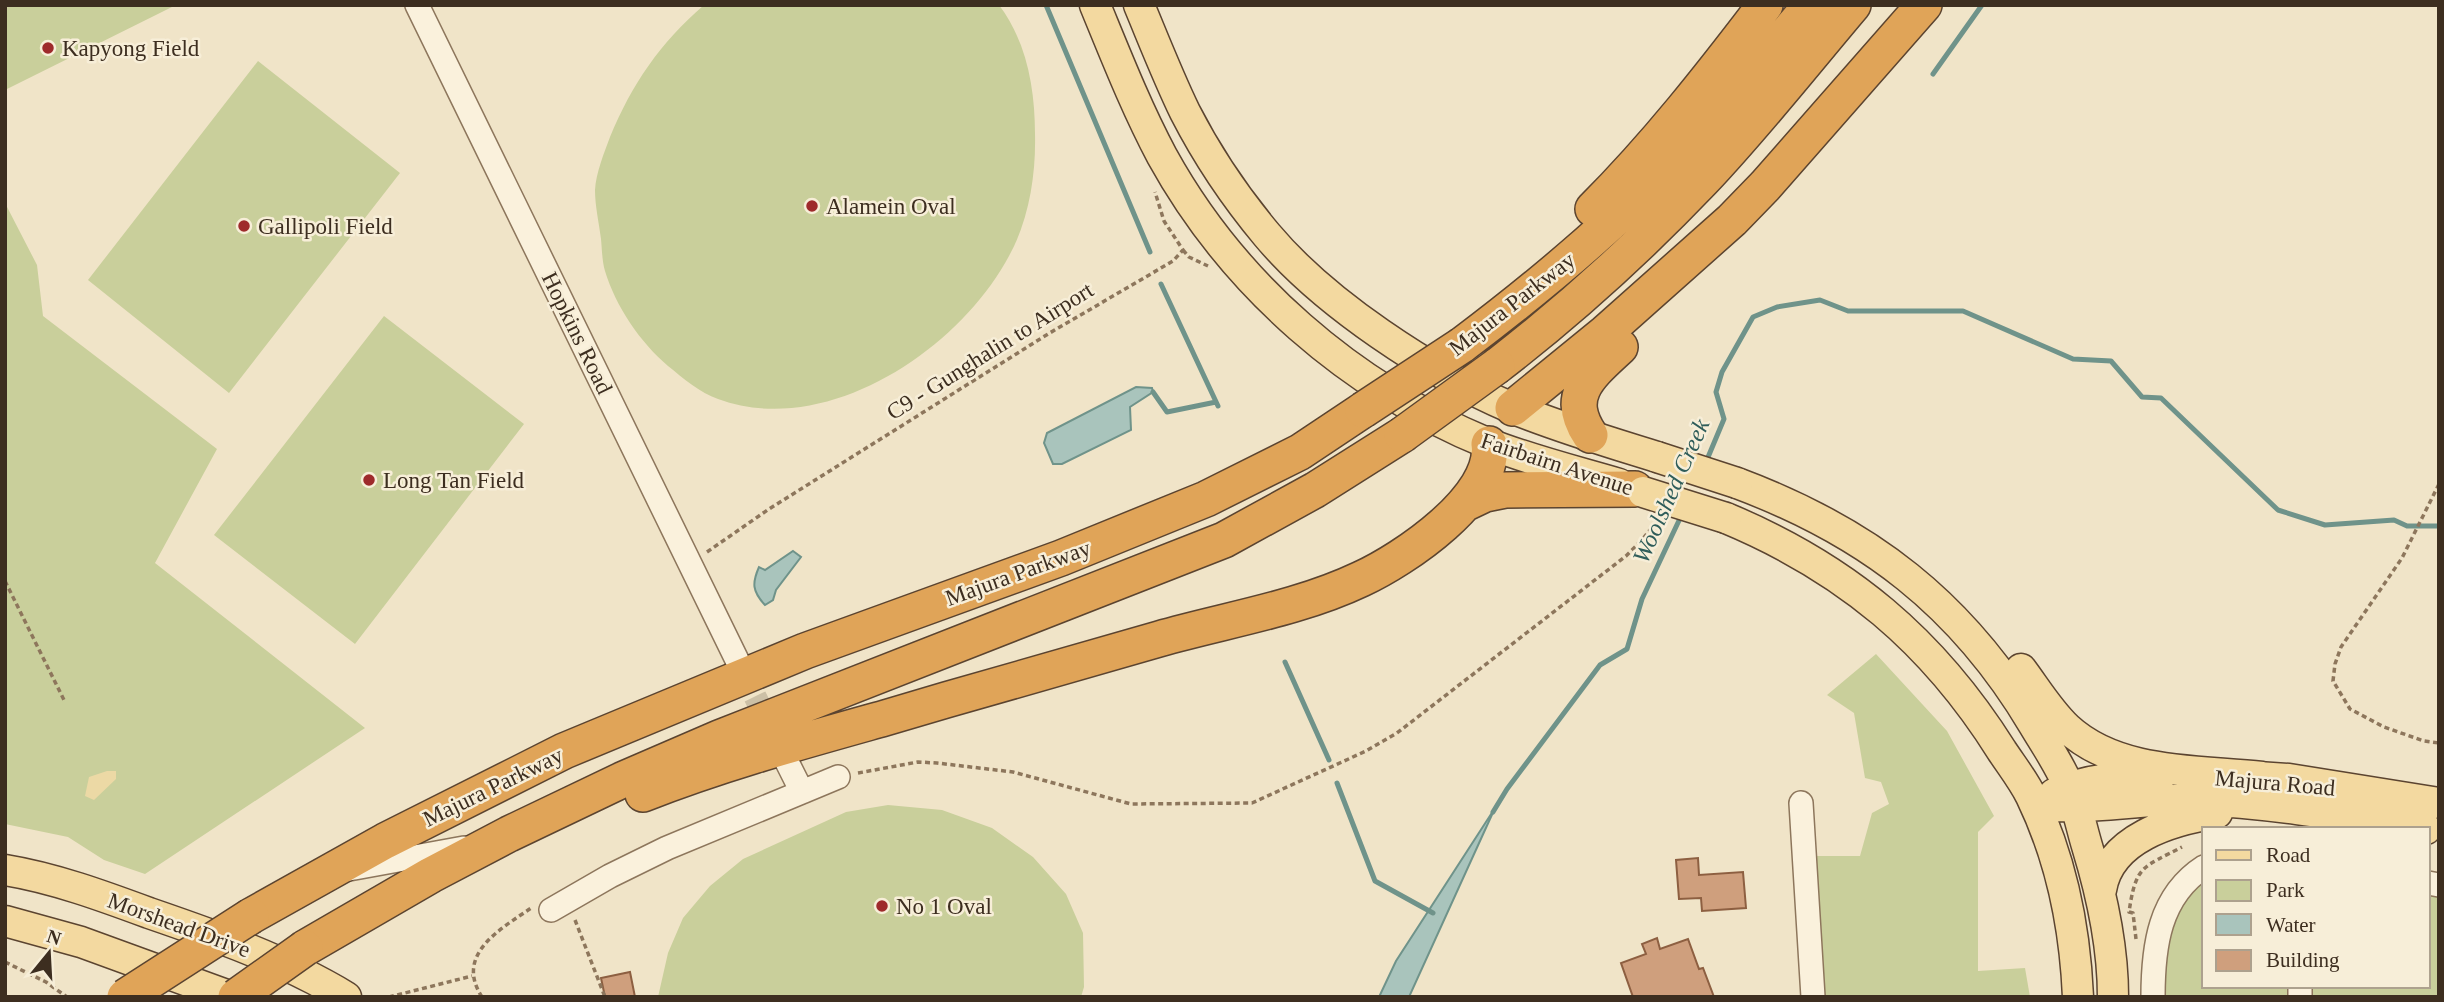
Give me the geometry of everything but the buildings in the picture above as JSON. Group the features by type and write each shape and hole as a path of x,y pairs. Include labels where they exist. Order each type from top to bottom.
{"highway":[{"path":"1462,345 1516,280 1589,213 1647,152 1714,73 1765,5"},
{"name":"Majura Parkway","path":"125,997 251,916 329,872 434,815 564,751 767,666 1061,558 1206,499 1300,453 1462,345 1575,254 1670,166 1811,5"},
{"name":"Majura Parkway","path":"234,997 305,948 431,875 493,842 679,754 1224,540 1314,490 1402,435 1497,366 1543,331 1625,258 1703,179 1853,5"},
{"path":"1513,408 1605,333 1732,220 1924,5"},
{"path":"1590,435 1578,409 1586,381 1688,285 1732,220"},
{"path":"1464,505 1487,464 1486,435"},
{"path":"431,875 497,854 601,809 720,765 1295,602 1346,585 1362,579 1408,552 1464,505 1485,494 1506,490 1646,499"}],"main road":[{"name":"Fairbairn Avenue","path":"1094,5 1162,155 1195,208 1231,259 1261,291 1323,346 1395,397 1450,426 1486,435 1646,499 1726,518 1762,533 1834,573 1912,636 1965,696 2026,786 2035,804 2063,887 2074,940 2078,997"},
{"name":"Fairbairn Avenue","path":"1139,5 1186,114 1268,237 1313,281 1368,324 1435,370 1513,408 1790,503 1837,527 1868,547 1940,604 2012,688 2073,797 2101,890 2109,941 2113,997"},
{"path":"1435,370 1474,411 1486,435 1513,408"},
{"path":"1868,547 1932,575 1953,589 1993,630 2061,722 2084,740 2119,757 2260,791"},
{"name":"Majura Road","path":"2035,804 2073,797 2095,779 2439,803"},
{"path":"2101,890 2106,870 2126,847 2158,828 2260,791"},
{"name":"Majura Road","path":"2260,791 2348,816 2415,827"},
{"name":"Morshead Drive","path":"5,870 123,903 295,969 346,997"},
{"path":"5,921 92,946 234,997"},
{"path":"251,951 306,997"}],"street":[{"name":"Hopkins Road","path":"417,5 737,660"},
{"path":"786,760 802,792"},
{"path":"553,904 667,848 838,777"},
{"path":"1801,803 1813,997"},
{"path":"352,920 434,815"},
{"path":"329,872 493,842"},
{"path":"2152,997 2156,943 2167,908 2182,884 2202,869"}],"path":[{"name":"C9 - Gunghalin to Airport","path":"690,562 769,509 1013,356 1173,261 1183,250 1164,221 1154,188"},
{"path":"2439,484 2402,558 2341,648 2333,681 2350,709 2384,727 2424,741 2439,743"},
{"path":"838,777 918,762 1029,776 1131,804 1252,803 1366,751 1397,733 1626,556 1656,524 1646,499"},
{"path":"5,581 64,700"},
{"path":"482,997 472,976 474,963 485,943 553,904 605,997"},
{"path":"5,962 37,977 67,997"},
{"path":"389,997 472,976"}],"green space":[{"name":"Kapyong Field","path":"5,5 176,5 5,90"},
{"name":"Alamein Oval","path":"704,5 999,5 1009,19 1023,50 1033,100 1034,165 1022,228 1009,256 987,291 958,324 923,353 885,378 844,396 802,407 759,408 711,396 680,375 648,346 622,311 605,271 595,190 610,137 628,99 649,65 674,34"},
{"name":"Gallipoli Field","path":"258,61 400,173 229,393 88,280"},
{"path":"5,203 37,265 43,316 217,449 155,563 365,728 145,874 104,860 68,837 5,824"},
{"name":"Long Tan Field","path":"384,316 524,424 355,644 214,535"},
{"path":"1876,654 1947,731 1994,816 1978,832 1978,971 2025,968 2030,997 1825,997 1814,856 1860,856 1872,813 1889,804 1881,782 1865,778 1854,713 1827,695"},
{"name":"No 1 Oval","path":"888,805 942,810 992,828 1033,857 1066,894 1083,933 1084,987 1081,997 658,997 668,953 683,918 710,886 743,859 846,812"},
{"path":"2202,878 2202,988 2293,988 2294,997 2157,997 2171,912"},
{"path":"2430,889 2439,891 2439,997 2304,997 2305,988 2430,988"}],"sand":[{"path":"116,771 116,779 94,800 85,796 89,777"}],"water":[{"path":"1136,387 1152,388 1153,392 1130,407 1131,430 1062,464 1053,464 1044,443 1047,433"},
{"path":"793,551 801,557 776,590 773,600 765,605 754,587 759,567 765,570"},
{"path":"1495,808 1409,997 1379,997 1396,961"}],"waterway":[{"path":"1046,5 1150,252"},
{"path":"1933,74 1982,5"},
{"path":"1161,284 1218,406"},
{"name":"Woolshed Creek","path":"1706,462 1724,419 1716,392 1722,372 1753,317 1777,307 1820,300 1848,311 1963,311 2073,359 2111,361 2142,397 2161,398 2278,510 2325,525 2394,520 2407,526 2439,526"},
{"path":"1153,392 1167,412 1216,402"},
{"name":"Woolshed Creek","path":"1493,812 1507,789 1600,665 1627,649 1642,599 1683,512"},
{"path":"1285,662 1329,760"},
{"path":"1337,783 1375,881 1433,913"}],"tunnel":[{"path":"740,666 771,729"}],"place":[{"name":"Kapyong Field","path":"48,48"},
{"name":"Alamein Oval","path":"812,206"},
{"name":"Gallipoli Field","path":"244,226"},
{"name":"Long Tan Field","path":"369,480"},
{"name":"No 1 Oval","path":"882,906"}]}
